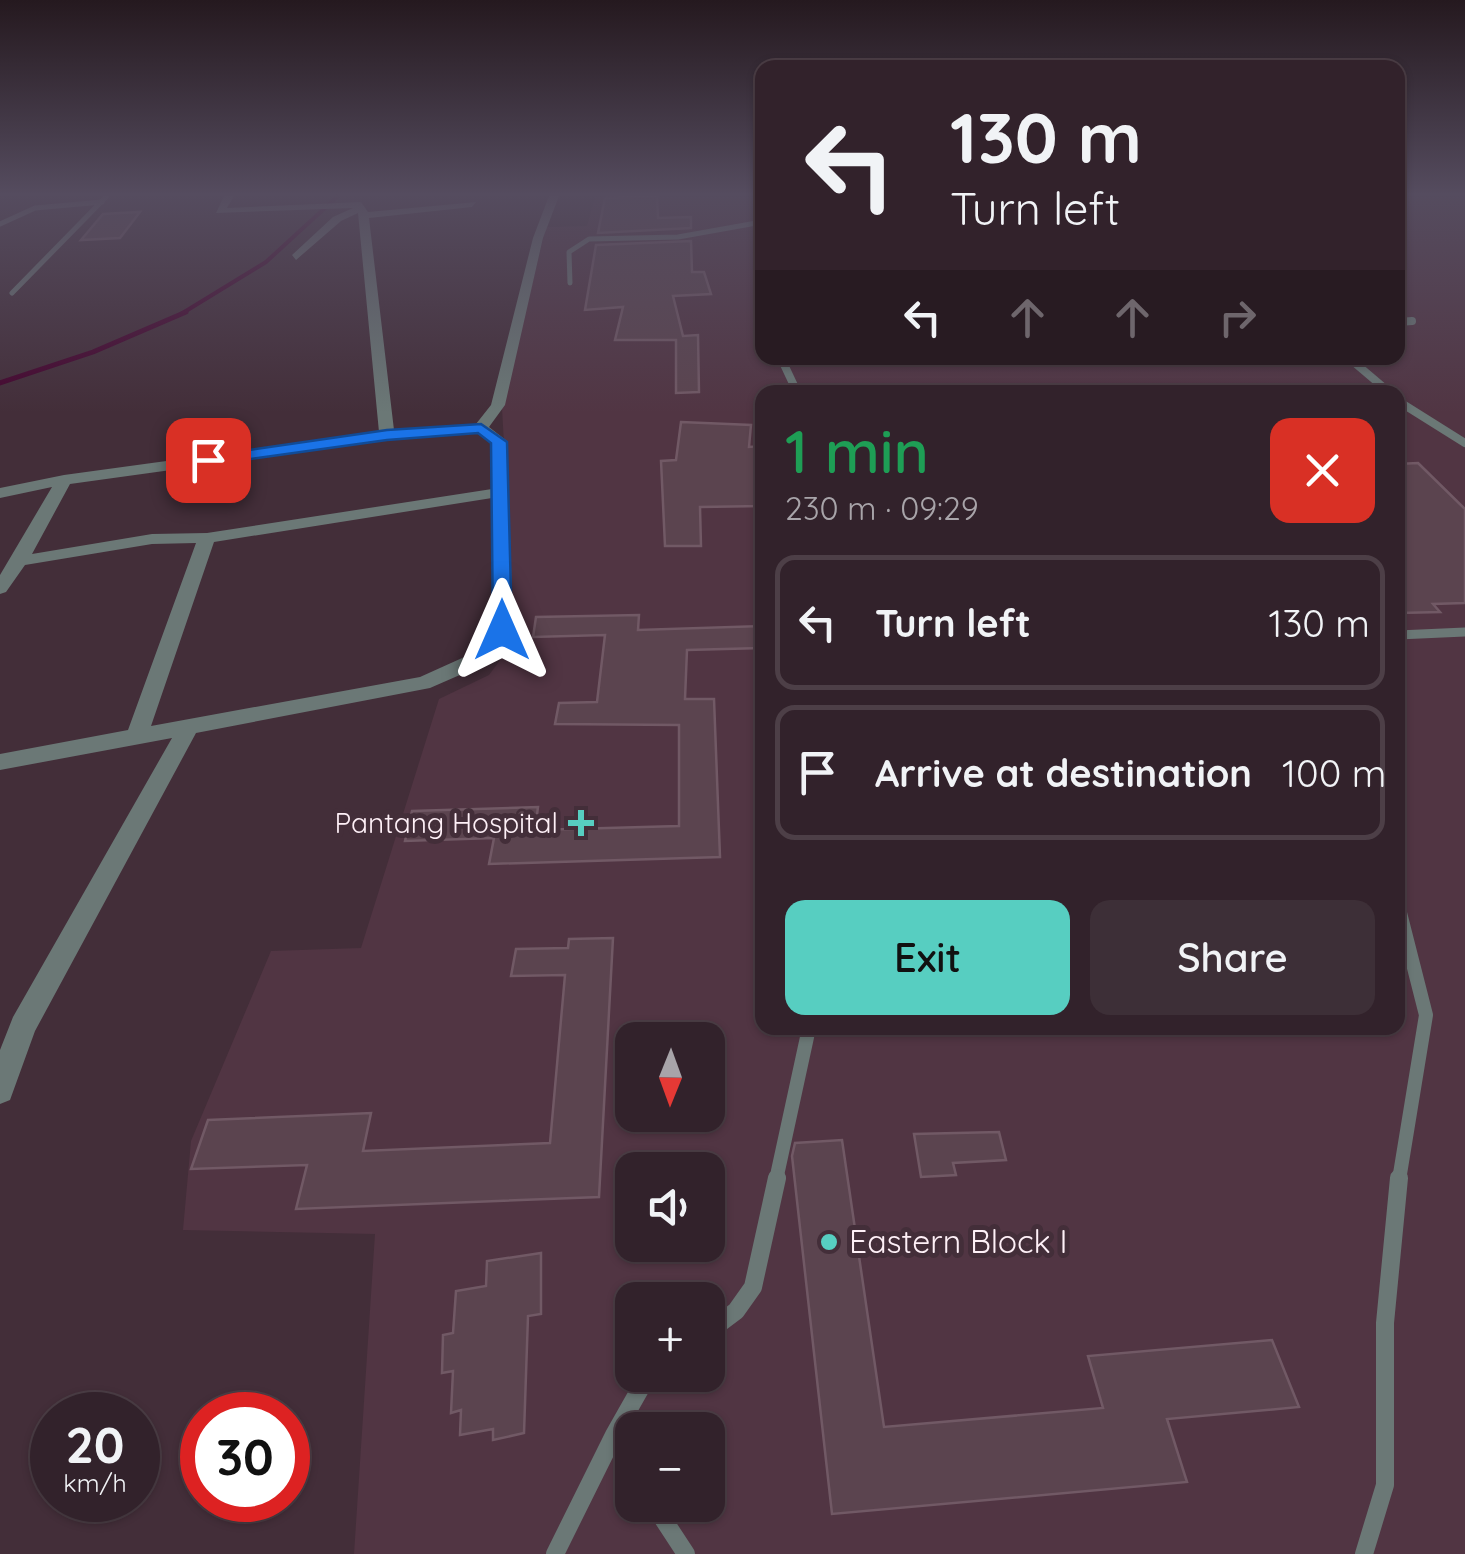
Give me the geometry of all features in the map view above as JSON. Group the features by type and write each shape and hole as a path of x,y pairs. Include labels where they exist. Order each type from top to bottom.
{"street":[{"path":"369,269 387,435"},
{"path":"481,428 498,405 531,269"},
{"path":"0,493 64,480 387,435 481,428 499,442 502,630 491,652 423,683 0,762"},
{"path":"0,588 64,480"},
{"path":"19,561 152,539 207,538 500,492"},
{"path":"137,736 207,538"},
{"path":"0,1090 23,1026 190,726"}],"lane":[{"path":"12,293 36,269"},
{"path":"570,269 570,283"},
{"path":"1405,322 1412,322"},
{"path":"1357,365 1380,385"},
{"path":"1405,405 1465,443"},
{"path":"1453,438 1465,451"},
{"path":"1405,635 1465,632"},
{"path":"1364,1554 1385,1486 1385,1323 1402,1144 1426,1014 1405,932"},
{"path":"725,1319 753,1287 808,1035"},
{"path":"554,1554 638,1392"},
{"path":"665,1522 686,1554"}],"shaded area":[{"name":"Pantang Hospital","path":"536,269 755,269 755,365 1405,365 1405,269 1465,269 1465,1554 354,1554 375,1234 183,1230 191,1141 271,951 361,948 439,699 489,675 515,640 502,408"}],"building":[{"path":"592,269 692,269 692,272 704,272 711,294 673,296 683,336 698,335 699,392 676,393 676,340 615,340 623,307 585,310"},
{"path":"681,422 751,425 749,447 755,447 755,506 700,507 701,546 665,546 661,461 676,460"},
{"path":"1418,463 1465,509 1465,603 1433,604 1440,612 1405,613 1405,464"},
{"path":"639,615 638,630 755,626 755,648 687,650 685,699 714,699 720,857 489,864 494,838 405,841 412,811 538,807 535,830 679,826 679,725 555,724 559,703 597,702 605,635 533,637 536,617"},
{"path":"613,938 599,1197 296,1209 307,1165 191,1169 208,1120 371,1113 363,1151 550,1143 565,975 511,976 516,949 568,948 569,939"},
{"path":"999,1132 1006,1160 953,1163 956,1175 921,1177 914,1134"},
{"name":"Eastern Block I","path":"842,1140 884,1427 1103,1408 1088,1356 1272,1340 1299,1407 1167,1419 1187,1482 832,1514 792,1156 795,1143"},
{"path":"541,1253 541,1314 528,1316 524,1433 493,1440 493,1429 460,1435 461,1410 451,1413 453,1371 442,1373 443,1335 453,1333 456,1291 486,1286 487,1261"}],"waterway":[{"path":"181,314 255,269"},
{"path":"0,383 93,352 186,312"}],"place":[{"name":"Pantang Hospital","path":"581,823"},
{"name":"Eastern Block I","path":"829,1242"}],"route":[{"path":"208,460 387,435 481,428 499,442 502,630"}]}
